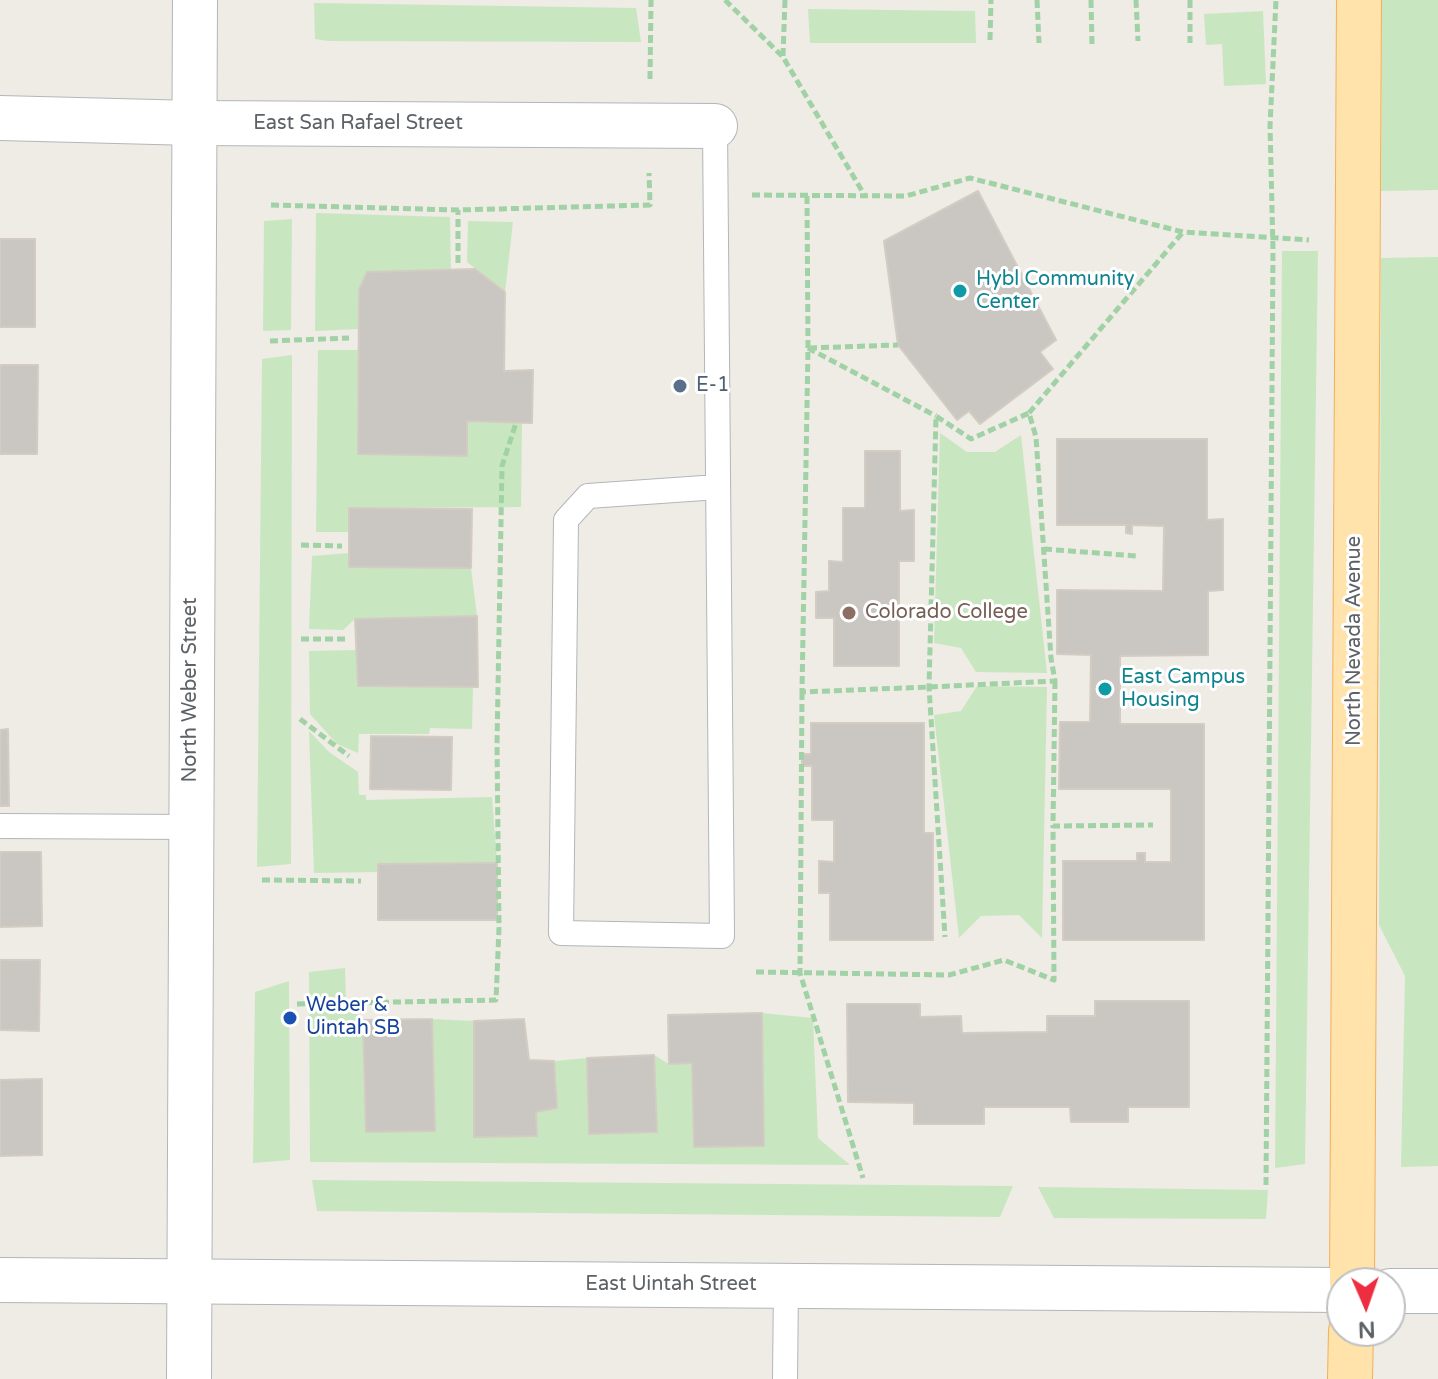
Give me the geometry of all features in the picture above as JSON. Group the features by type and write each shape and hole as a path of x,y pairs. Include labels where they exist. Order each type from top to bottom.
{"main road":[{"name":"North Nevada Avenue","path":"1352,1267 1359,0"},
{"path":"1350,1379 1351,1347"}],"street":[{"name":"North Weber Street","path":"189,1379 195,0"},
{"name":"East San Rafael Street","path":"0,118 194,123 715,126"},
{"name":"East Uintah Street","path":"0,1280 1326,1290"},
{"path":"1406,1291 1438,1291"}],"lane":[{"path":"715,126 722,936 561,933 566,520 588,496 718,487"},
{"path":"0,826 191,827"},
{"path":"785,1379 786,1286"}],"path":[{"path":"725,0 783,57 865,196"},
{"path":"783,57 785,0"},
{"path":"990,40 991,0"},
{"path":"1037,0 1039,43"},
{"path":"1091,0 1092,44"},
{"path":"1136,0 1138,41"},
{"path":"1190,0 1190,43"},
{"path":"1266,1185 1273,239 1270,126 1276,0"},
{"path":"751,195 906,196 970,178 1183,232 1315,240"},
{"path":"807,196 800,973 863,1178"},
{"path":"271,205 458,210 650,205"},
{"path":"458,210 458,263"},
{"path":"808,348 936,416 971,439 1029,413 1183,232"},
{"path":"270,341 349,338"},
{"path":"808,348 898,345"},
{"path":"756,972 949,975 1004,960 1054,980 1055,681 1036,437 1029,413"},
{"path":"936,416 929,687 945,937"},
{"path":"297,1004 496,1000 502,466 516,423"},
{"path":"301,545 342,546"},
{"path":"1044,549 1137,556"},
{"path":"301,639 347,639"},
{"path":"802,692 1055,681"},
{"path":"300,719 349,756"},
{"path":"1053,826 1153,825"},
{"path":"262,880 361,881"}],"green space":[{"path":"1382,0 1438,0 1438,190 1381,191"},
{"path":"314,3 636,8 641,42 329,41 315,39"},
{"path":"808,9 975,11 976,43 810,43"},
{"path":"1263,11 1266,84 1224,86 1222,44 1206,45 1204,14"},
{"path":"316,213 450,217 451,271 367,272 359,290 358,329 315,331"},
{"path":"292,219 291,330 263,331 264,221"},
{"path":"468,221 513,222 505,292 467,262"},
{"path":"1282,251 1318,251 1305,1164 1275,1168"},
{"path":"1438,257 1438,1166 1401,1167 1405,976 1379,925 1381,258"},
{"path":"318,350 359,350 359,454 466,456 467,421 522,422 521,507 350,508 349,532 316,532"},
{"path":"292,355 291,864 257,867 262,359"},
{"path":"940,433 967,452 995,452 1021,435 1047,673 976,672 961,648 934,643"},
{"path":"349,553 349,567 471,568 477,616 355,619 343,630 309,629 312,556"},
{"path":"358,650 359,686 473,686 472,729 430,728 429,734 359,734 358,753 337,744 310,714 309,651"},
{"path":"977,686 1047,687 1042,938 1019,915 981,916 959,938 934,715 961,711"},
{"path":"309,731 329,752 358,772 359,795 366,795 366,800 492,797 497,863 379,864 379,872 314,873"},
{"path":"345,968 346,1002 363,1020 366,1132 434,1130 432,1019 474,1021 474,1137 536,1136 536,1112 557,1107 554,1061 587,1058 589,1134 657,1132 654,1055 669,1064 692,1063 694,1147 764,1146 762,1013 813,1018 818,1138 850,1165 310,1162 309,972"},
{"path":"289,981 290,1160 253,1163 255,992"},
{"path":"312,1180 1013,1186 1000,1217 317,1211"},
{"path":"1038,1187 1268,1190 1266,1219 1054,1218"}],"building":[{"name":"Hybl Community Center","path":"978,191 1056,340 1040,352 1053,369 980,424 969,411 957,420 898,345 884,241"},
{"path":"0,239 35,239 35,327 0,327"},
{"path":"475,269 505,292 504,371 533,370 532,423 467,421 467,456 358,454 359,290 367,272"},
{"path":"0,365 38,365 37,454 0,454"},
{"name":"East Campus Housing","path":"1057,439 1207,439 1207,520 1223,519 1223,590 1208,591 1208,655 1120,656 1120,724 1204,724 1204,940 1063,940 1063,861 1137,861 1137,853 1145,853 1145,862 1171,862 1171,789 1059,789 1060,722 1090,722 1091,655 1057,654 1057,590 1163,591 1164,526 1132,525 1132,534 1126,533 1126,525 1057,525"},
{"path":"865,451 900,451 900,511 914,510 914,561 899,561 899,666 834,666 834,618 816,618 816,592 829,591 829,561 843,562 843,508 865,508"},
{"path":"349,508 472,509 471,568 349,567"},
{"path":"477,616 478,687 358,686 355,619"},
{"path":"811,723 924,723 924,833 933,833 933,940 830,940 830,893 819,893 819,861 834,862 834,820 812,820 812,766 802,766 802,754 811,754"},
{"path":"8,729 9,806 0,806 0,730"},
{"path":"371,736 452,737 451,790 370,789"},
{"path":"0,852 41,852 42,926 0,927"},
{"path":"497,863 497,920 378,920 378,864"},
{"path":"0,960 40,960 39,1031 0,1030"},
{"path":"1095,1001 1189,1001 1189,1107 1128,1107 1128,1122 1071,1122 1070,1107 984,1107 984,1124 914,1124 914,1103 848,1102 847,1004 920,1004 920,1017 961,1016 962,1033 1047,1032 1047,1016 1095,1016"},
{"path":"762,1013 764,1146 694,1147 692,1063 669,1064 668,1015"},
{"path":"432,1019 435,1131 366,1132 363,1020"},
{"path":"524,1019 529,1060 554,1061 557,1108 536,1112 537,1136 474,1137 474,1021"},
{"path":"654,1055 657,1132 589,1134 587,1058"},
{"path":"42,1079 42,1155 0,1156 0,1080"}],"place":[{"name":"Hybl Community Center","path":"960,291"},
{"name":"E-1","path":"680,386"},
{"name":"Colorado College","path":"849,613"},
{"name":"East Campus Housing","path":"1105,689"},
{"name":"Weber & Uintah SB","path":"290,1018"}]}
